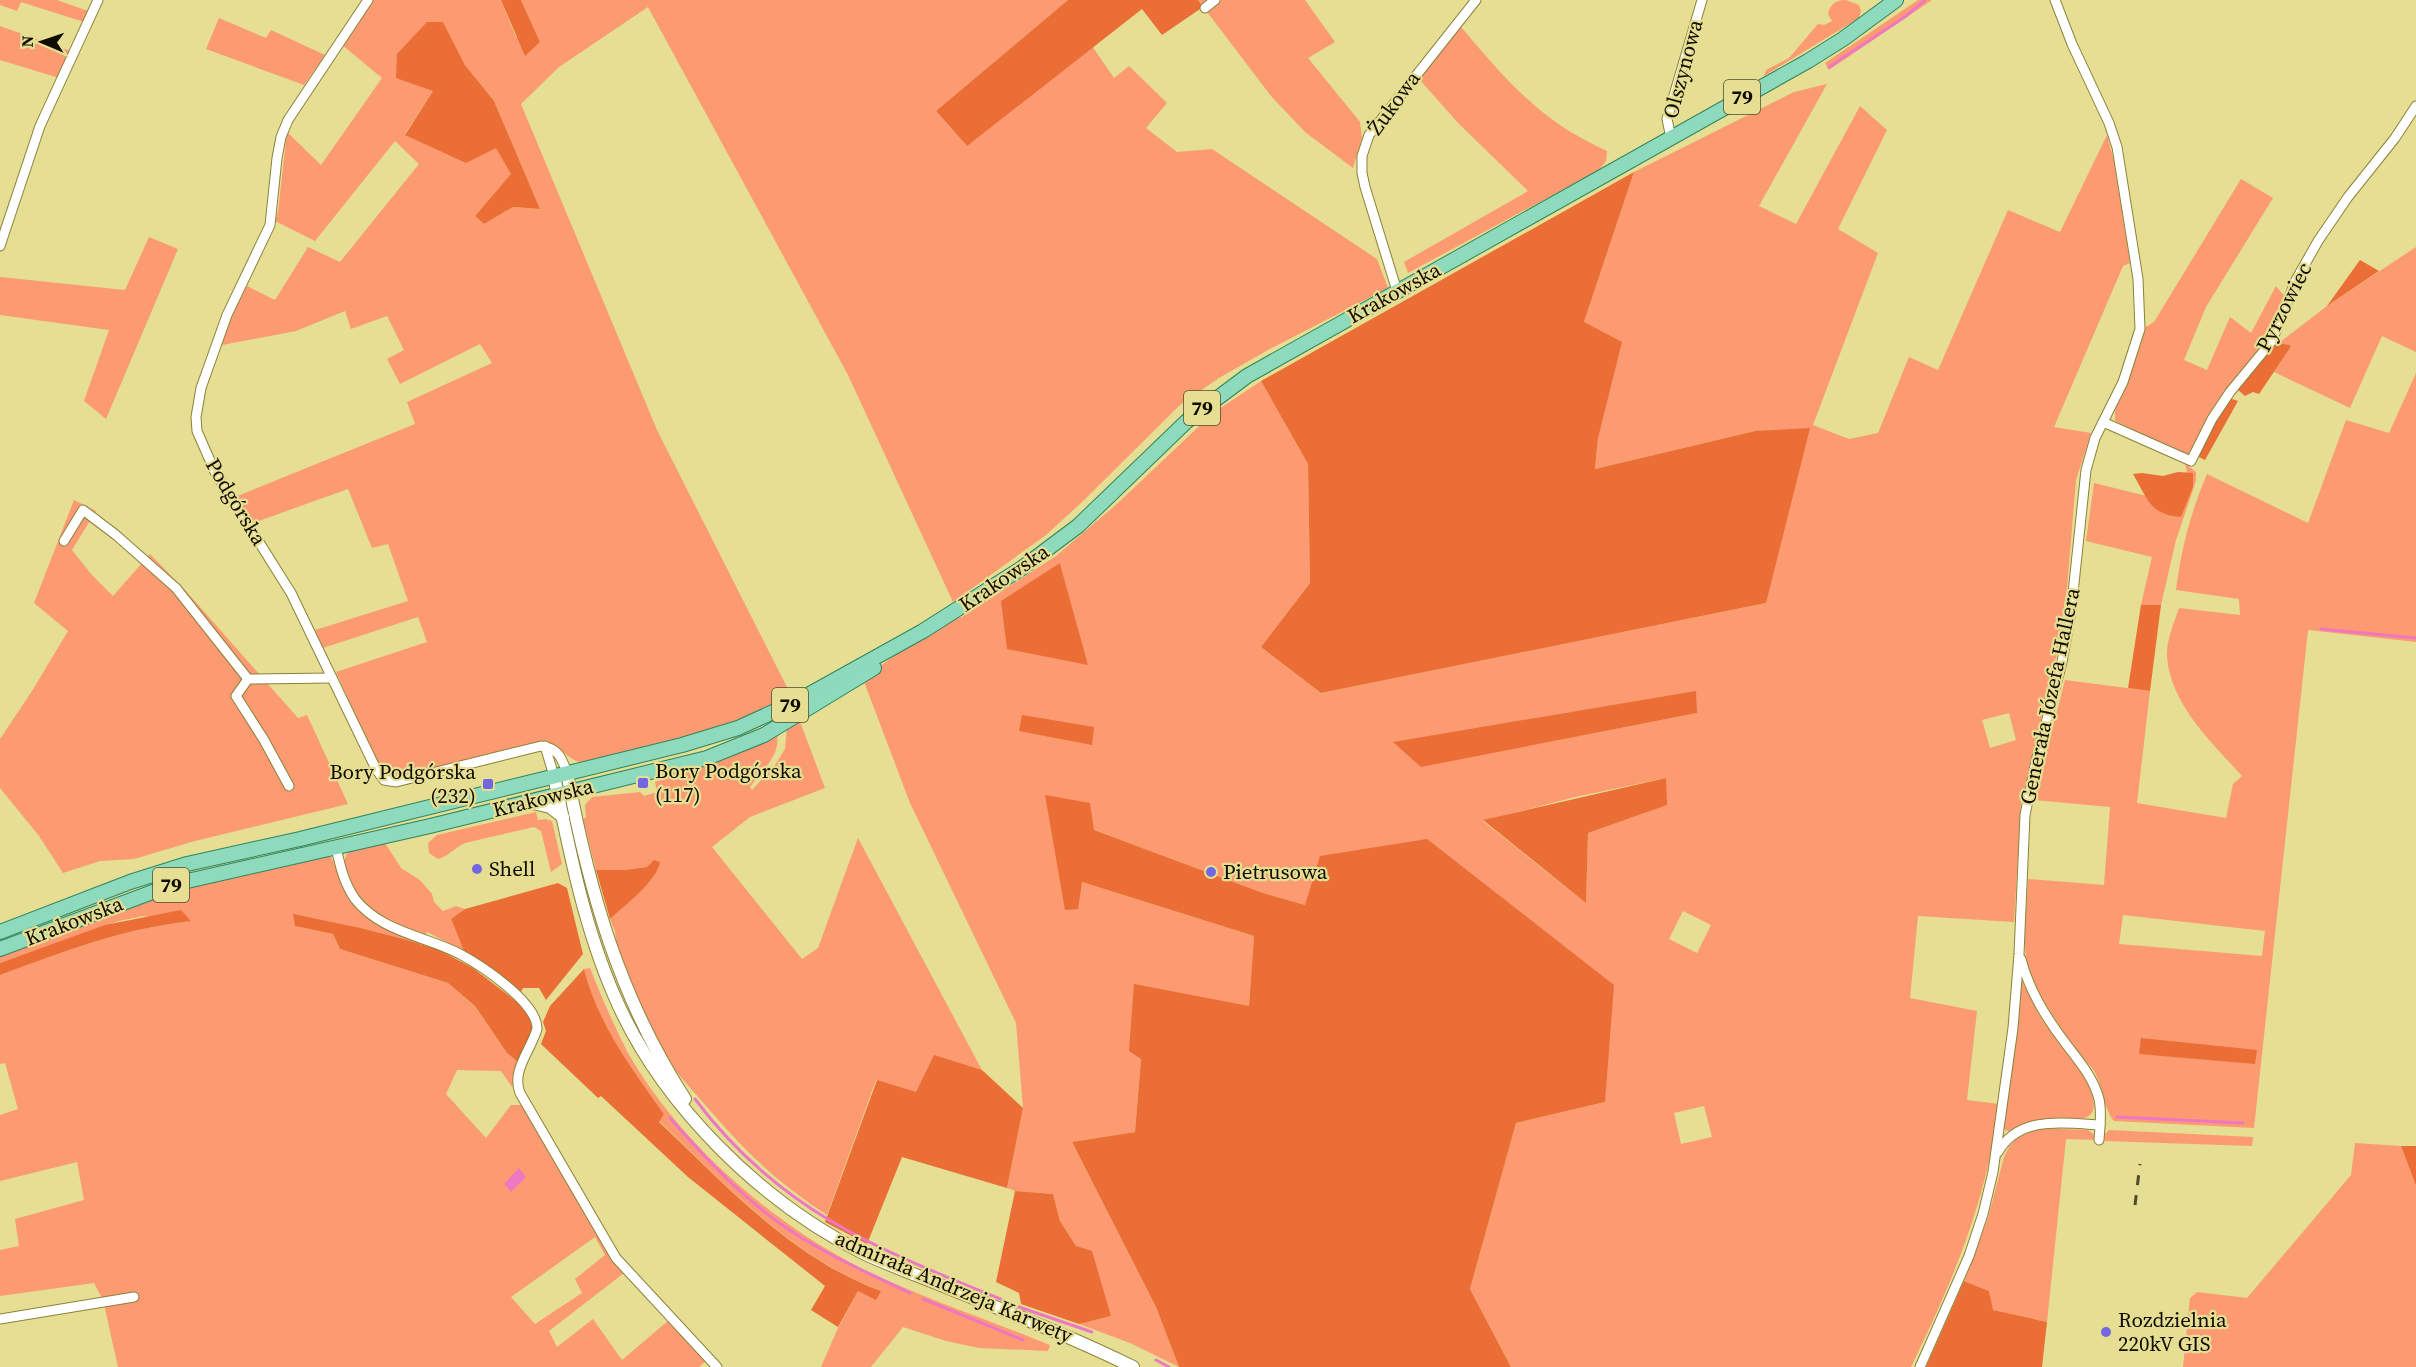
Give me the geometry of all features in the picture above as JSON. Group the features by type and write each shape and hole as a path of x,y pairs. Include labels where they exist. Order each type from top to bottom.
{"main road":[{"name":"Krakowska","path":"0,932 130,882 187,864 300,839 682,745 738,728 797,701 923,631 1029,563 1067,535 1187,421 1226,390 1274,360 1834,45 1896,0"},
{"name":"Krakowska","path":"0,949 174,884 697,761 748,743 838,691 880,664 923,631"},
{"name":"admirała Andrzeja Karwety","path":"560,775 610,949 651,1042 701,1125"},
{"name":"admirała Andrzeja Karwety","path":"564,793 563,817 591,929 613,994 633,1034 677,1101 741,1167 768,1191 828,1233 866,1254 1085,1344 1132,1367"},
{"path":"529,802 550,807 563,817"}],"street":[{"path":"0,246 40,126 98,0"},
{"name":"Podgórska","path":"368,0 288,120 281,137 270,225 227,315 201,388 196,410 197,431 230,499 258,538 291,593 376,769 384,780 396,782 531,747 545,746 560,775"},
{"path":"1205,8 1215,0"},
{"name":"Żukowa","path":"1397,291 1365,188 1362,172 1364,148 1378,122 1476,0"},
{"name":"Olszynowa","path":"1671,138 1667,119 1702,0"},
{"name":"Generała Józefa Hallera","path":"1920,1367 1969,1256 1983,1214 1997,1154 2004,1082 2013,1028 2019,954 2025,815 2036,761 2062,662 2071,612 2086,470 2091,450 2123,382 2140,329 2138,279 2114,135 2072,44 2055,0"},
{"name":"Pyrzowiec","path":"2103,422 2190,461 2212,419 2230,392 2272,341 2296,280 2318,240 2395,138 2416,106"},
{"path":"64,541 83,510 116,535 176,588 249,679"},
{"path":"249,679 332,678"},
{"path":"249,679 236,696 290,786"},
{"path":"336,847 345,882 356,900 374,916 408,935 461,955 511,989 531,1009 537,1021 536,1032 517,1078 520,1093 616,1258 717,1367"},
{"path":"2019,954 2024,973 2035,997 2089,1074 2095,1087 2101,1112 2099,1140"},
{"path":"1997,1154 2008,1138 2029,1126 2042,1123 2100,1125"},
{"path":"0,1319 134,1297"}],"shaded area":[{"path":"0,0 57,0 88,11 84,22 21,2 17,11 0,5"},
{"path":"372,0 501,0 516,37 540,42 521,0 1068,0 936,111 966,145 1092,46 1114,78 1129,66 1167,103 1146,128 1177,152 1212,149 1377,259 1388,288 1268,350 1219,378 1180,405 1046,535 953,602 848,375 648,7 559,67 521,104 657,430 793,699 715,728 580,762 553,744 542,742 397,779 390,778 380,768 336,672 427,642 418,617 323,648 315,630 408,601 388,544 372,548 348,489 253,523 235,497 415,424 407,402 492,363 480,344 400,384 387,359 404,350 387,316 351,329 345,311 296,331 222,345 245,285 275,300 308,247 340,262 419,164 395,141 315,241 275,221 287,132 321,165 382,78 341,44","holes":["443,22 465,65 494,101 540,209 513,207 484,224 475,216 512,174 496,147 405,134 433,91"]},
{"path":"501,0 521,0 540,42 525,56"},
{"path":"1068,0 1198,0 1203,7 1162,35 1142,9 967,146 936,111"},
{"path":"1198,0 1305,0 1335,42 1308,58 1360,122 1362,138 1353,168 1305,132 1271,96"},
{"path":"1846,0 1859,5 1861,11 1859,18 1764,76 1766,70 1789,58 1818,24 1824,25 1832,21 1828,14 1832,5"},
{"path":"1918,0 1932,0 1829,70 1825,63"},
{"path":"219,18 266,38 271,30 325,55 304,85 206,49"},
{"path":"427,22 443,22 465,65 494,101 540,209 513,207 484,224 475,216 511,174 496,148 466,163 405,135 433,91 396,78 397,54"},
{"path":"0,26 70,51 59,78 0,60"},
{"path":"1461,27 1526,98 1562,127 1607,151 1606,161 1599,170 1408,273 1404,262 1528,191 1459,124 1419,79"},
{"path":"1827,84 1759,206 1796,224 1860,106 1887,130 1838,229 1878,253 1813,425 1849,439 1878,433 1909,357 1938,370 2008,210 2060,232 2107,135 2114,161 2130,263 2123,266 2054,427 2091,433 2076,480 2067,588 2056,657 2021,803 2014,922 1918,916 1910,998 1977,1011 1967,1100 1999,1104 1986,1174 1977,1207 1954,1271 1911,1367 1511,1367 1470,1289 1516,1123 1605,1102 1305,905 1263,893 1094,830 1089,803 1082,882 1254,936 1249,1006 1141,1058 1135,1132 1072,1142 1156,1307 1179,1367 1130,1343 1079,1324 1111,1316 1076,1246 1060,1221 1053,1194 1015,1191 1007,1188 1023,1108 1016,1023 910,803 863,679 925,635 962,617 1056,556 1118,503 1213,413 1261,381 1308,464 1310,583 1261,647 1321,693 1766,603 1755,431 1595,469 1598,438 1584,322 1634,172 1794,92","holes":["1697,713 1421,766 1394,742","2009,713 2016,740 1990,748 1982,720","1666,778 1666,805 1588,833 1586,903 1483,821 1575,797","1683,911 1711,925 1697,953 1669,939","1704,1106 1712,1137 1681,1144 1674,1113"]},
{"path":"1634,172 1584,322 1622,342 1598,438 1595,469 1755,431 1810,428 1766,603 1321,693 1261,647 1310,583 1308,464 1261,381"},
{"path":"2241,179 2273,198 2206,307 2184,360 2207,370 2230,317 2251,333 2276,286 2285,297 2268,340 2223,393 2187,456 2115,421 2115,411 2141,344 2144,328 2154,322"},
{"path":"149,237 178,249 106,419 84,401 109,330 0,315 0,277 125,290"},
{"path":"2416,247 2416,352 2382,336 2350,408 2274,372 2290,348 2290,345 2279,343 2327,306"},
{"path":"2360,260 2379,271 2327,306"},
{"path":"2279,343 2290,345 2290,348 2259,394 2253,392 2245,396 2238,390 2239,385 2273,346"},
{"path":"2416,373 2416,642 2308,630 2254,1128 2114,1121 2110,1116 2094,1071 2056,1020 2034,981 2025,948 2028,879 2104,885 2110,807 2034,800 2065,680 2150,691 2137,803 2226,818 2233,784 2242,776 2206,737 2185,707 2170,675 2167,657 2169,638 2179,608 2240,615 2239,599 2176,590 2187,531 2207,474 2308,523 2346,420 2389,433","holes":["2123,915 2265,931 2262,956 2119,944"]},
{"path":"2229,398 2238,401 2205,460 2197,456 2202,442"},
{"path":"2185,463 2196,472 2196,481 2176,540 2161,605 2141,605 2152,557 2086,541 2094,483 2175,503 2188,477"},
{"path":"2178,472 2193,473 2193,487 2181,517 2171,516 2156,509 2146,498 2133,474 2163,476"},
{"path":"74,500 96,511 72,550 91,574 113,596 150,554 185,590 298,718 307,715 348,804 195,841 134,859 100,861 63,873 39,836 0,788 0,739 68,631 34,603"},
{"path":"1060,563 1088,665 1007,649 1001,601"},
{"path":"2141,605 2161,605 2150,691 2128,688"},
{"path":"1696,691 1697,713 1421,767 1393,742"},
{"path":"1022,715 1094,727 1092,745 1019,731"},
{"path":"799,719 825,788 750,817 712,847 802,959 818,948 858,838 982,1070 934,1056 916,1093 876,1080 827,1215 790,1189 744,1148 684,1081 660,1049 642,1012 617,948 615,931 610,919 652,878 647,867 596,870 583,819 586,817 585,805 592,797 640,792 644,796 657,792 655,782 713,762 777,735 773,757 750,787 752,790 775,765 785,749 787,726"},
{"path":"1666,778 1667,805 1588,833 1586,903 1483,820"},
{"path":"1045,795 1090,803 1094,830 1263,893 1305,905 1320,856 1427,839 1614,985 1605,1102 1516,1123 1470,1289 1511,1367 1179,1367 1156,1307 1072,1142 1135,1132 1141,1059 1129,1051 1134,984 1249,1006 1254,936 1082,882 1078,909 1065,910"},
{"path":"536,812 538,820 552,821 562,864 551,872 541,831 534,827 465,843 438,859 429,853 428,843 437,835"},
{"path":"385,843 401,868 420,880 432,894 434,902 443,911 456,906 465,909 451,919 464,951 427,932 420,945 407,940 295,926 333,934 340,949 448,983 475,1006 507,1053 519,1063 512,1087 501,1071 457,1070 446,1094 486,1138 511,1105 522,1105 613,1260 624,1273 549,1331 557,1347 593,1319 622,1360 669,1320 707,1360 699,1367 118,1367 103,1300 94,1283 0,1296 0,1250 19,1246 15,1219 84,1200 77,1162 0,1181 0,1115 18,1109 5,1063 0,1064 0,975 70,949 117,935 190,921 143,916 119,921 0,963 0,956 158,896 327,854 331,857 343,883 344,862 349,851","holes":["595,1237 605,1255 575,1279 582,1293 535,1324 511,1297"]},
{"path":"654,860 660,862 653,877 610,919 596,870 647,867"},
{"path":"558,883 567,888 583,954 546,1000 539,988 523,988 520,994 464,951 451,919 465,909"},
{"path":"181,910 191,921 117,935 0,975 0,963 105,925"},
{"path":"293,914 407,940 439,950 473,968 517,1002 532,1019 533,1029 519,1063 507,1053 475,1006 448,983 340,949 333,934 295,926"},
{"path":"590,968 622,1041 648,1085 700,1148 762,1204 830,1251 865,1270 934,1300 1050,1345 1048,1351 979,1348 946,1341 903,1327 871,1367 821,1367 858,1291 881,1291 848,1277 789,1239 735,1194 659,1121 664,1114 617,1045 598,1009 584,969"},
{"path":"584,969 607,1027 628,1063 664,1114 659,1122 735,1195 789,1240 848,1277 881,1291 876,1300 858,1291 838,1327 811,1310 825,1286 688,1177 601,1096 598,1098 541,1044 546,1031 543,1022 550,1006"},
{"path":"2019,976 2040,1016 2080,1070 2088,1086 2093,1099 2093,1111 2085,1118 2044,1119 2023,1124 2009,1131 2005,1130 2003,1125"},
{"path":"2141,1038 2257,1050 2255,1064 2139,1054"},
{"path":"934,1055 982,1070 1023,1108 1007,1188 902,1157 867,1244 825,1222 877,1080 916,1092"},
{"path":"2039,1128 2088,1130 2095,1135 2095,1140 2066,1139 2047,1322 1992,1310 1989,1291 1964,1281 1988,1218 2004,1157 2017,1138"},
{"path":"2109,1130 2253,1137 2252,1146 2104,1141 2105,1134"},
{"path":"2355,1143 2401,1146 2416,1186 2416,1367 2183,1367 2190,1298 2197,1292 2247,1298 2351,1175"},
{"path":"2401,1146 2416,1146 2416,1186"},
{"path":"519,1168 526,1177 511,1192 504,1184"},
{"path":"1015,1191 1053,1194 1060,1221 1076,1246 1092,1251 1111,1316 1079,1324 1021,1304 1019,1293 996,1282"},
{"path":"1964,1281 1989,1291 1993,1310 2047,1322 2042,1367 1926,1367"}],"waterway":[{"path":"1829,67 1906,16 1925,0"},
{"path":"2321,629 2416,638"},
{"path":"695,1099 728,1139 763,1172 799,1200 837,1225 919,1265 1010,1303"},
{"path":"2117,1117 2243,1123"},
{"path":"670,1118 727,1179 774,1219 820,1249 910,1293"},
{"path":"923,1299 1023,1340"},
{"path":"1019,1307 1092,1332"},
{"path":"1156,1360 1169,1367"}],"railway":[{"path":"2135,1205 2140,1164"}],"place":[{"name":"Bory Podgórska (117)","path":"643,783"},
{"name":"Bory Podgórska (232)","path":"488,784"},
{"name":"Shell","path":"477,869"},
{"name":"Pietrusowa","path":"1211,872"},
{"name":"Rozdzielnia 220kV GIS","path":"2106,1332"}]}
